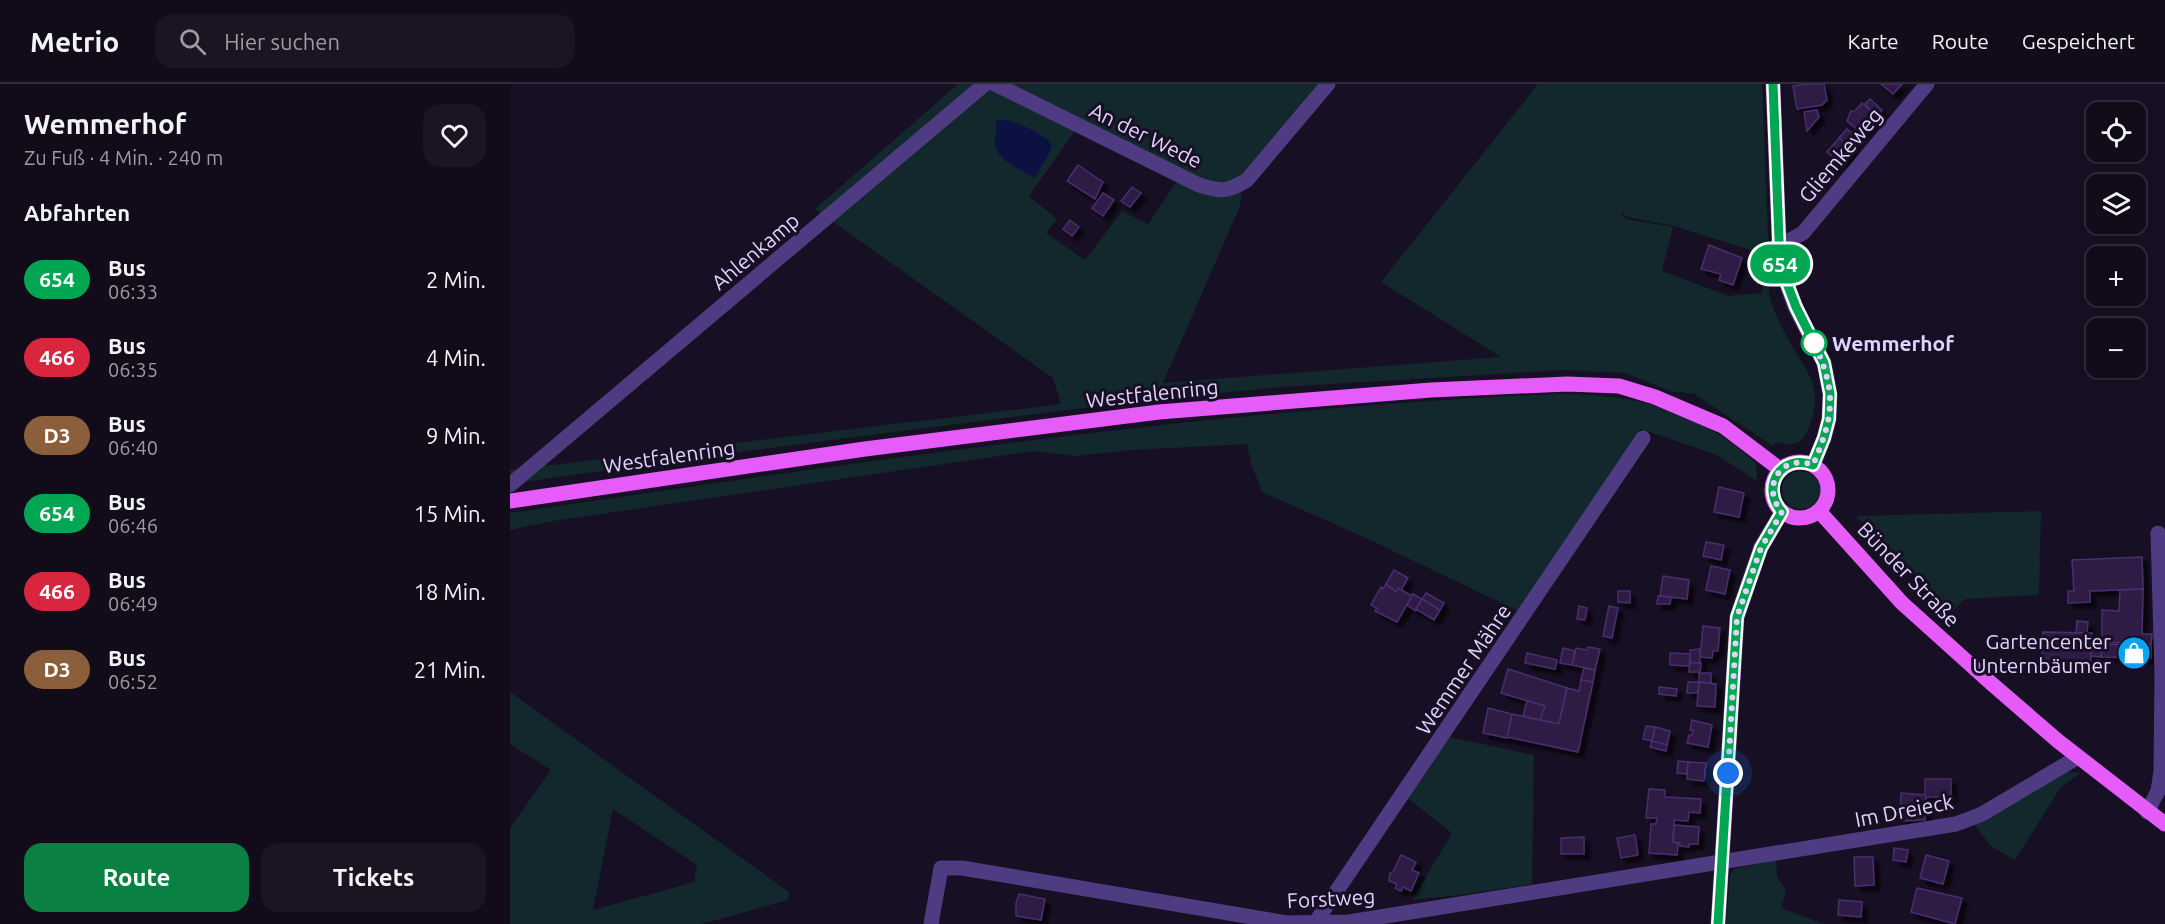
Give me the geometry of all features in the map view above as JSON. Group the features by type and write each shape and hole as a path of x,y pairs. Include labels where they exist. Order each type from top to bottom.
{"main road":[{"name":"Westfalenring","path":"510,501 865,449 1159,412 1431,390 1567,384 1619,386 1654,397 1723,426 1781,470"},
{"path":"1793,463 1813,465 1821,470 1829,486 1825,504 1819,511 1805,518 1789,517 1777,506 1772,491 1776,476 1793,463"},
{"name":"Bünder Straße","path":"1819,511 1902,603 2078,757 2165,824"}],"street":[{"name":"Ahlenkamp","path":"510,485 985,84"},
{"name":"An der Wede","path":"995,84 1199,185 1215,190 1230,190 1246,180 1328,84"},
{"path":"1773,84 1780,265 1824,363 1828,379 1829,419 1813,465"},
{"name":"Gliemkeweg","path":"1779,243 1803,233 1927,84"},
{"name":"Wemmer Mähre","path":"1315,923 1643,438"},
{"path":"1718,924 1737,617 1761,548 1782,512"},
{"path":"2147,812 2158,791 2161,771 2162,674 2158,533"},
{"name":"Im Dreieck","path":"1722,862 1919,832 1956,824 1982,814 2078,757"},
{"name":"Forstweg","path":"931,924 941,868 962,868 1286,924 1349,922 1722,862"}],"green space":[{"path":"958,84 1319,84 1243,177 1240,206 1163,383 1501,357 1381,282 1538,84 1762,84 1769,256 1674,226 1621,214 1626,219 1673,227 1662,271 1729,296 1762,293 1763,286 1768,285 1776,315 1814,387 1814,409 1805,437 1796,443 1777,442 1773,446 1694,394 1670,391 1625,373 1561,370 1281,387 1138,401 699,457 510,484 510,470 1061,404 1053,378 815,209","holes":["1082,121 1183,172 1148,224 1122,211 1085,260 1046,233 1057,219 1029,196"]},
{"path":"1584,394 1638,401 1687,417 1734,444 1756,463 1757,481 1717,455 1641,429 1520,612 1368,539 1262,492 1251,463 1247,444 1134,450 1075,456 1034,451 553,521 510,530 510,513 1031,440 1293,412 1424,401"},
{"path":"1801,471 1814,477 1820,490 1814,503 1801,509 1788,503 1782,490 1788,477"},
{"path":"2041,511 2039,595 1965,599 1951,613 1856,516"},
{"path":"510,692 789,892 788,900 702,924 510,924 510,828 551,770 510,744","holes":["613,809 697,865 694,882 593,910"]},
{"path":"1441,732 1454,738 1534,755 1532,884 1412,900 1452,833 1400,792"},
{"path":"2064,771 2081,773 2061,787 2015,860 1991,846 1972,822"},
{"path":"1776,860 1777,877 1786,890 1781,908 1824,924 1726,924 1730,875 1734,869"}],"shaded area":[{"path":"1004,120 1031,129 1052,145 1035,178 1011,164 997,150 995,145 996,121"}],"building":[{"path":"1824,84 1827,100 1822,105 1797,109 1793,86"},
{"path":"1881,84 1902,84 1893,94"},
{"path":"1870,99 1882,110 1877,116 1865,104"},
{"path":"1862,103 1877,116 1863,132 1860,132 1847,121 1851,111 1855,111"},
{"path":"1817,110 1819,117 1807,131 1804,112"},
{"path":"1847,129 1857,137 1849,147 1839,138"},
{"path":"1839,138 1853,150 1841,164 1827,152"},
{"path":"1078,165 1103,182 1095,199 1067,181"},
{"path":"1132,187 1141,193 1130,207 1121,201"},
{"path":"1103,193 1114,200 1103,216 1092,208"},
{"path":"1070,220 1079,227 1072,236 1063,229"},
{"path":"1709,245 1742,258 1733,285 1719,280 1721,274 1701,269"},
{"path":"1719,487 1744,493 1739,517 1714,512"},
{"path":"1706,542 1724,545 1721,560 1703,556"},
{"path":"2142,557 2143,589 2090,591 2090,602 2068,603 2068,591 2074,591 2072,560"},
{"path":"1711,566 1730,570 1725,594 1706,590"},
{"path":"1394,570 1408,578 1401,590 1398,588 1396,592 1386,584"},
{"path":"1663,576 1689,580 1687,599 1660,596"},
{"path":"1386,584 1396,592 1398,588 1412,596 1397,622 1375,611 1377,608 1371,605 1381,587 1383,589"},
{"path":"2143,589 2142,634 2152,634 2151,644 2102,642 2102,610 2119,611 2120,590"},
{"path":"1618,591 1630,591 1630,603 1618,602"},
{"path":"1426,593 1444,603 1440,610 1422,599"},
{"path":"1413,594 1422,599 1416,611 1407,605"},
{"path":"1658,596 1671,597 1670,604 1657,604"},
{"path":"1422,599 1440,610 1434,620 1416,609"},
{"path":"1579,606 1587,608 1585,620 1577,619"},
{"path":"1609,606 1618,608 1612,638 1603,636"},
{"path":"2077,621 2088,622 2087,633 2076,633"},
{"path":"1703,626 1720,628 1718,651 1713,651 1712,658 1700,657"},
{"path":"2043,632 2092,633 2091,665 2042,664"},
{"path":"2092,644 2102,644 2101,657 2091,656"},
{"path":"2102,644 2151,646 2151,658 2101,657"},
{"path":"1588,647 1600,649 1595,670 1572,665 1576,648 1587,650"},
{"path":"1563,648 1575,651 1572,665 1560,663"},
{"path":"1700,649 1700,663 1690,663 1690,650"},
{"path":"1527,653 1557,660 1555,669 1525,663"},
{"path":"1670,653 1690,654 1689,666 1670,665"},
{"path":"1690,663 1701,663 1700,672 1689,672"},
{"path":"1584,668 1595,670 1593,682 1581,680"},
{"path":"1508,669 1567,688 1559,724 1540,720 1545,706 1501,693"},
{"path":"1699,673 1711,673 1711,683 1699,682"},
{"path":"1581,680 1593,682 1578,752 1507,737 1512,714 1559,724 1567,688 1579,691"},
{"path":"1688,682 1699,682 1698,693 1687,693"},
{"path":"1699,682 1716,684 1715,707 1697,706"},
{"path":"1659,687 1677,689 1676,696 1659,694"},
{"path":"1527,701 1545,706 1540,720 1523,716"},
{"path":"1488,708 1512,714 1507,738 1483,733"},
{"path":"1692,720 1712,725 1708,747 1687,743 1689,735 1692,735 1693,730 1690,730"},
{"path":"1646,726 1655,727 1652,741 1643,739"},
{"path":"1655,727 1670,731 1667,745 1652,741"},
{"path":"1652,741 1667,745 1666,751 1650,747"},
{"path":"1678,761 1688,762 1687,774 1677,773"},
{"path":"1688,762 1706,763 1704,781 1687,779"},
{"path":"1925,779 1951,779 1951,797 1926,797 1925,820 1900,821 1901,793 1925,795"},
{"path":"1649,789 1665,790 1665,797 1701,799 1700,813 1689,812 1688,821 1674,820 1673,842 1678,843 1677,855 1649,853 1651,824 1656,824 1657,818 1646,818"},
{"path":"1674,825 1699,827 1698,844 1689,844 1689,847 1673,842"},
{"path":"1635,835 1638,855 1621,858 1617,838"},
{"path":"1584,837 1584,854 1561,854 1561,838"},
{"path":"1894,848 1908,850 1906,862 1893,860"},
{"path":"1401,855 1416,862 1412,870 1419,873 1411,891 1403,887 1401,891 1395,888 1397,884 1389,881 1390,873 1393,872"},
{"path":"1926,855 1949,861 1943,884 1920,878"},
{"path":"1854,857 1873,857 1874,885 1855,886"},
{"path":"1917,888 1962,898 1955,924 1911,912"},
{"path":"1019,894 1045,899 1041,920 1016,916"},
{"path":"1839,900 1862,902 1861,917 1838,915"}],"bus line":[{"name":"654","path":"1718,924 1737,617 1761,548 1782,512 1777,506 1772,491 1776,476 1793,463 1813,465 1829,419 1830,394 1824,363 1796,307 1780,265 1773,84"}],"place":[{"name":"Wemmerhof","path":"1814,343"},
{"name":"Gartencenter Unternbäumer","path":"2134,653"}],"route":[{"path":"1728,773 1737,617 1761,548 1782,512 1774,499 1773,483 1781,470 1793,463 1813,465 1829,419 1828,379 1824,363 1814,343"}]}
